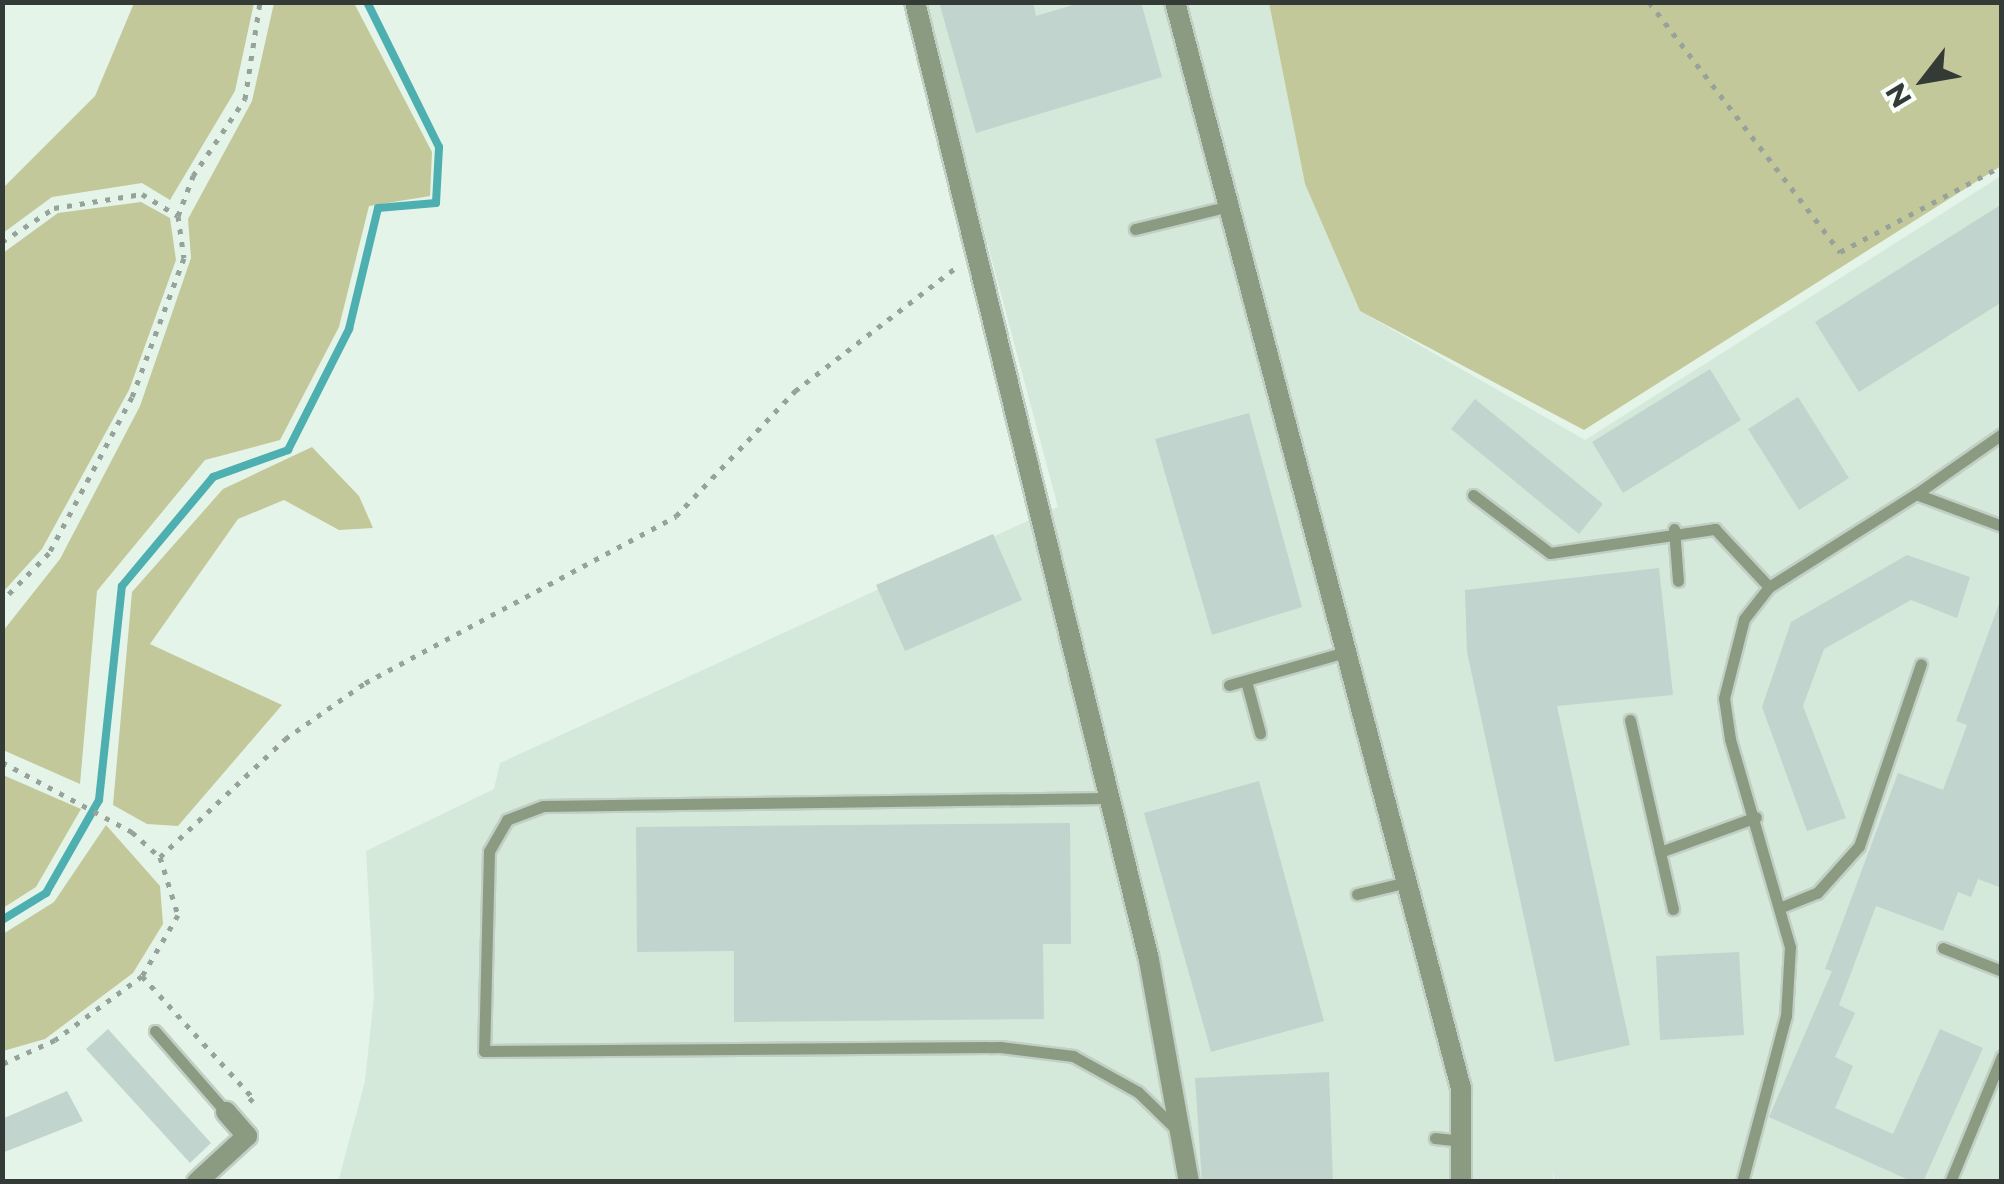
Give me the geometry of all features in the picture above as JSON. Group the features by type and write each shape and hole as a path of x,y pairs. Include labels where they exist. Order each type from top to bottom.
{"street":[{"path":"915,2 982,262 1190,1182"},
{"path":"1175,2 1461,1088 1461,1182"},
{"path":"197,1182 246,1136 229,1115"}],"lane":[{"path":"1135,229 1228,206"},
{"path":"1742,1182 1786,1016 1784,906 1724,698 1744,619 1768,587 1916,494 2002,434"},
{"path":"1916,494 2002,526"},
{"path":"1473,495 1550,552 1674,529 1716,529 1768,587"},
{"path":"1674,529 1678,581"},
{"path":"1229,685 1346,652"},
{"path":"1784,906 1818,893 1858,846 1921,664"},
{"path":"1246,681 1260,733"},
{"path":"1630,720 1673,909"},
{"path":"1106,798 544,806 507,820 489,850 484,1051 1000,1046 1073,1056 1138,1092 1182,1136"},
{"path":"1660,852 1756,817"},
{"path":"1357,894 1407,882"},
{"path":"1943,948 2002,972"},
{"path":"155,1030 229,1115"},
{"path":"1950,1182 2002,1056"},
{"path":"1435,1138 1463,1141"}],"path":[{"path":"2,601 49,553 132,397 184,258 178,216 193,176 245,99 260,2"},
{"path":"1649,2 1840,252 2002,166"},
{"path":"2,242 54,208 142,194 178,216"},
{"path":"160,856 285,739 365,683 676,516 853,342 959,265 982,262"},
{"path":"2,762 59,788 160,856 178,916 142,976 55,1040 2,1064"},
{"path":"142,976 253,1098 229,1115"}],"shaded area":[{"path":"923,3 1269,3 1305,184 1360,311 1585,440 2001,176 2001,1181 1555,1182 1553,1171 1553,1181 338,1182 365,1081 374,996 366,851 494,789 500,763 1058,507"}],"green space":[{"path":"134,3 254,3 235,91 170,200 142,183 52,197 3,233 3,188 95,96"},
{"path":"274,3 354,3 432,152 430,196 369,206 339,327 280,440 205,460 97,591 80,784 3,750 3,631 60,559 140,406 191,258 188,219 252,101"},
{"path":"1269,3 2001,3 2001,166 1584,430 1360,311 1305,184"},
{"path":"141,202 170,218 176,260 129,390 42,549 3,592 3,253 58,213"},
{"path":"312,447 359,496 373,528 339,530 284,500 238,519 150,644 282,705 178,826 147,824 113,805 132,592 223,489"},
{"path":"3,775 81,809 36,887 3,908"},
{"path":"106,825 160,886 163,924 133,973 45,1039 3,1051 3,934 54,902"}],"building":[{"path":"939,2 1033,2 1036,16 1083,2 1141,2 1162,77 976,133"},
{"path":"2002,204 2002,302 1859,392 1815,322"},
{"path":"1710,369 1741,420 1623,493 1592,442"},
{"path":"1798,397 1849,478 1799,510 1748,429"},
{"path":"1475,399 1603,504 1579,534 1451,429"},
{"path":"1249,413 1302,607 1212,635 1155,439"},
{"path":"993,534 1022,600 905,651 876,585"},
{"path":"1907,555 1970,577 1957,618 1911,600 1824,649 1803,706 1846,818 1807,831 1762,707 1791,622"},
{"path":"1659,568 1673,695 1557,706 1630,1045 1555,1062 1467,652 1465,590"},
{"path":"1999,604 2002,888 1978,879 1971,897 1958,892 1943,931 1876,906 1839,1005 1855,1013 1835,1057 1853,1066 1835,1108 1893,1134 1940,1029 1983,1048 1923,1182 1913,1182 1769,1117 1832,971 1825,969 1898,773 1943,790 1967,725 1956,721"},
{"path":"1259,781 1324,1021 1211,1052 1144,813"},
{"path":"1070,823 1071,944 1043,944 1044,1019 734,1022 734,951 637,952 636,827"},
{"path":"1739,952 1744,1035 1660,1040 1656,956"},
{"path":"108,1029 211,1143 190,1163 86,1049"},
{"path":"1329,1072 1333,1182 1202,1182 1195,1078"},
{"path":"67,1091 83,1121 2,1153 2,1119"}],"waterway":[{"path":"2,920 46,893 99,800 122,586 213,477 288,450 349,329 378,208 436,203 439,147 367,2"}]}
